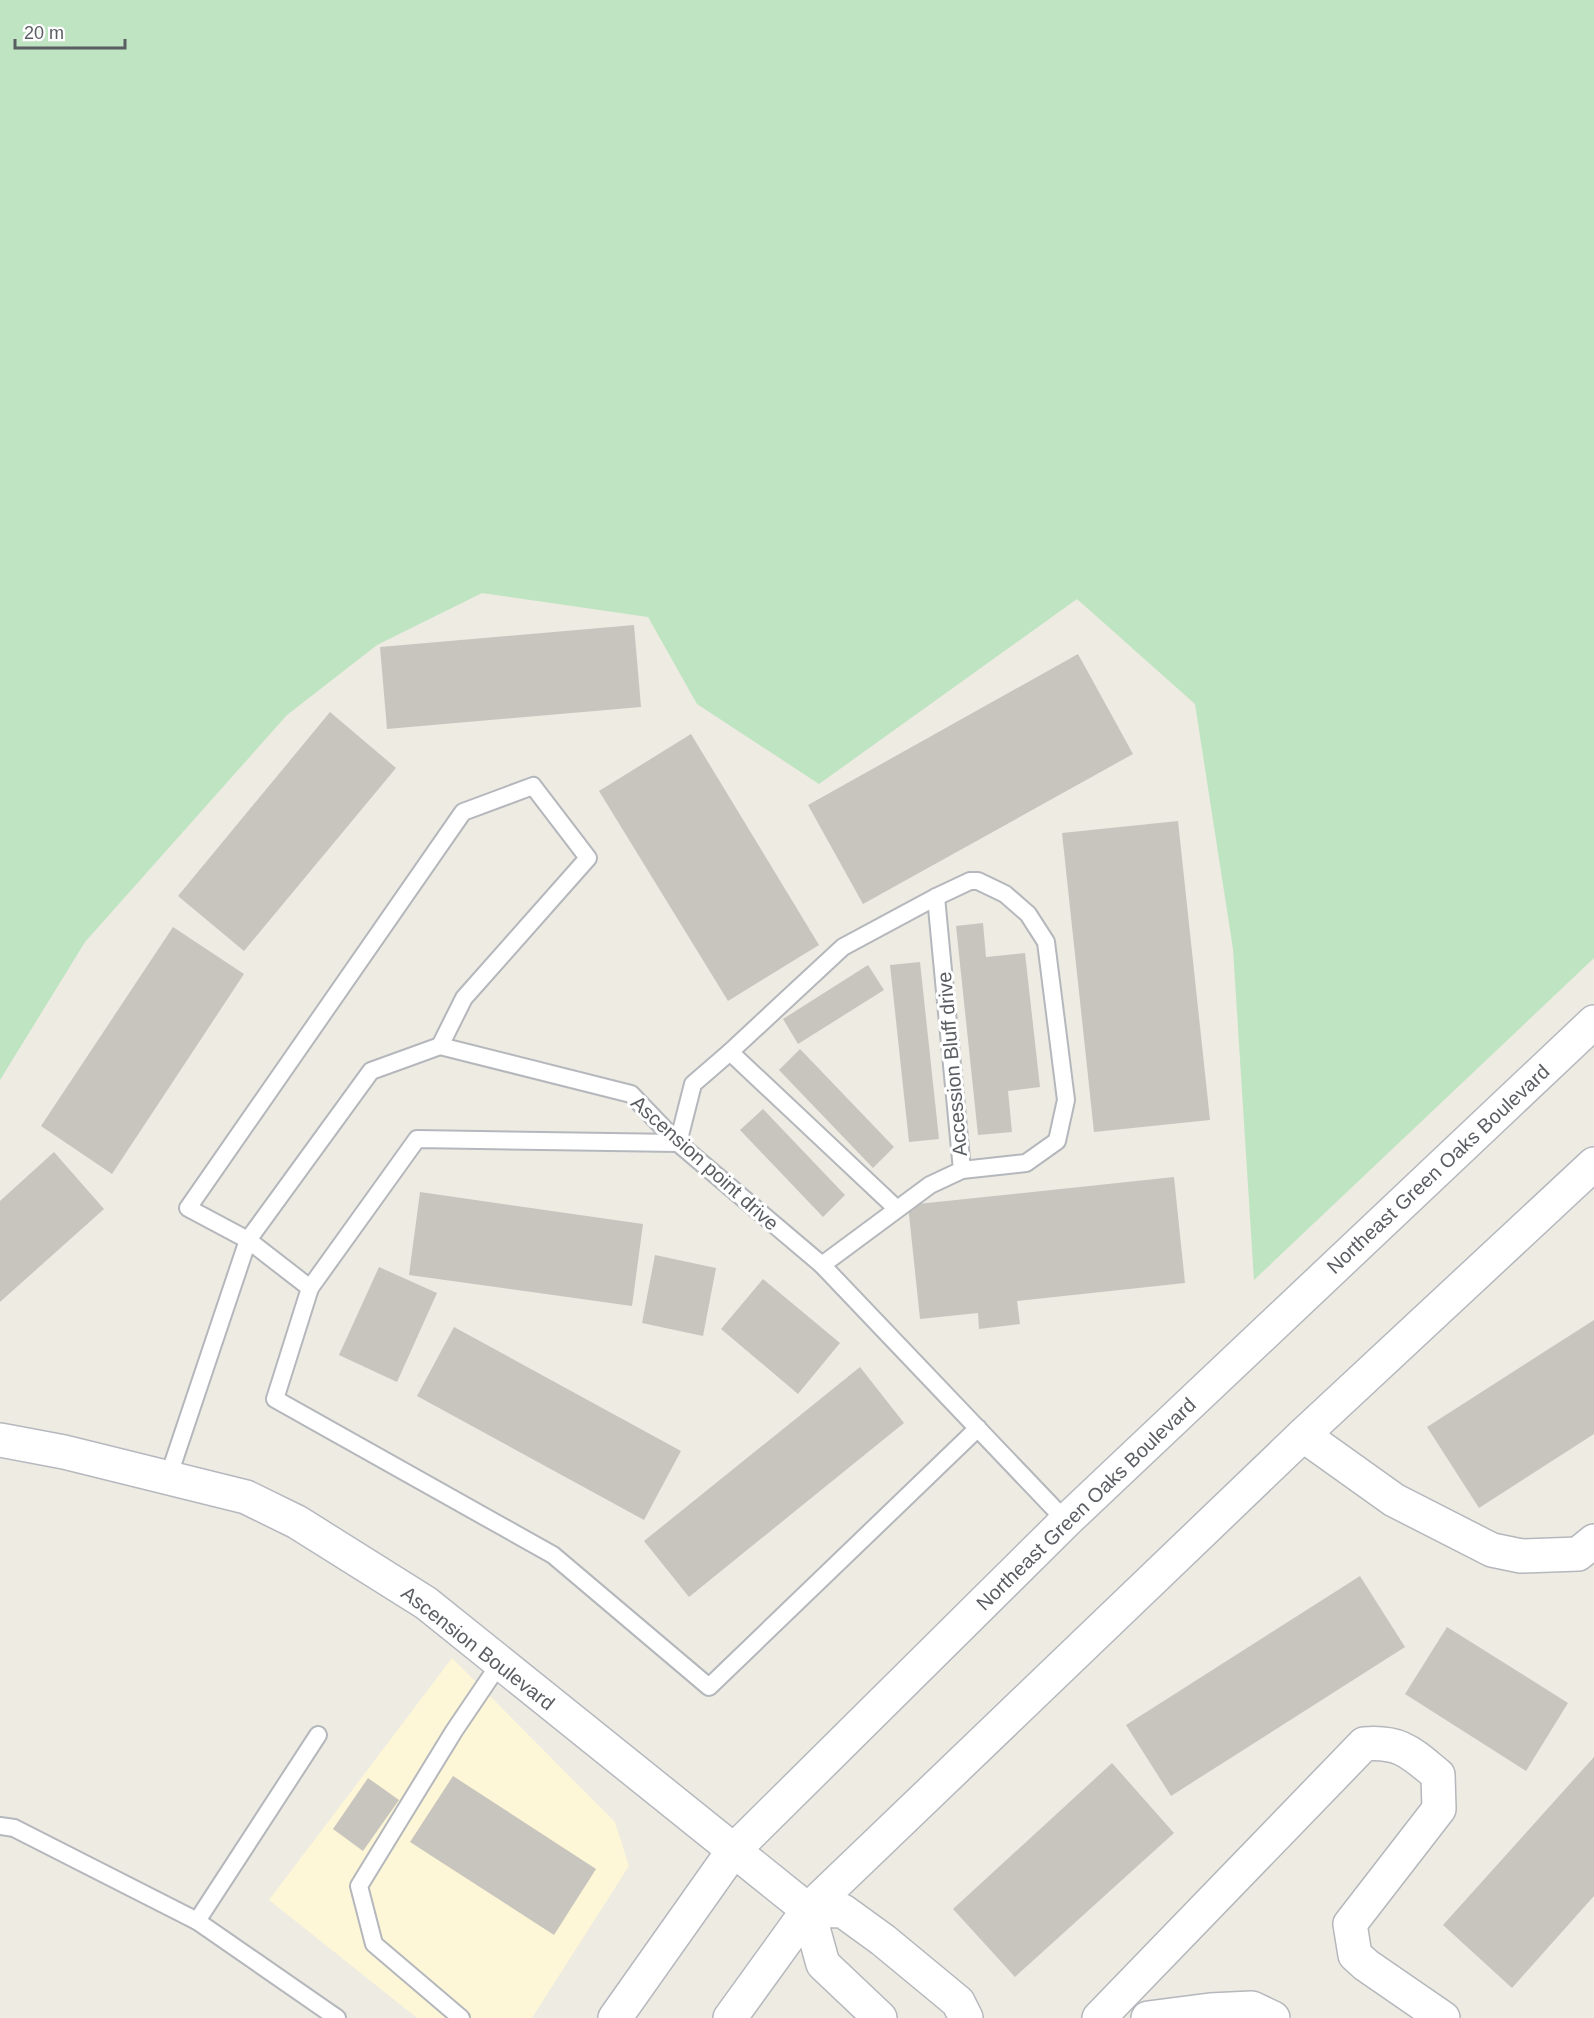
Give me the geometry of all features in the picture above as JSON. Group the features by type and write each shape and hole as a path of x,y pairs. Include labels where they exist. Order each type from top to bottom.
{"main road":[{"name":"Northeast Green Oaks Boulevard","path":"615,2018 733,1851 1066,1521 1594,1022"},
{"path":"730,2018 808,1910 1303,1435 1594,1164"},
{"path":"1303,1435 1394,1500 1492,1550 1521,1556 1589,1555"},
{"name":"Ascension Boulevard","path":"0,1440 64,1452 246,1497 297,1522 426,1603 808,1910"},
{"path":"1099,2018 1364,1744 1380,1743 1407,1750 1438,1775 1439,1809 1350,1924 1355,1955 1443,2018"},
{"path":"808,1910 824,1964 880,2018"},
{"path":"808,1910 843,1911 883,1940 958,2001 966,2018"},
{"path":"1148,2018 1210,2010 1252,2008 1273,2018"}],"lane":[{"path":"168,1478 248,1240 371,1071 440,1046 464,998 588,858 533,786 463,812 188,1208 248,1240 310,1288"},
{"path":"962,1170 1026,1163 1057,1141 1066,1100 1046,942 1028,915 1005,894 978,881 970,881 936,897 843,947 693,1084 678,1143 417,1139 310,1288 276,1400 553,1555 709,1687 978,1428"},
{"name":"Accession Bluff drive","path":"822,1265 930,1185 962,1170 936,897"},
{"name":"Ascension point drive","path":"440,1046 631,1094 678,1143 822,1265 1066,1521"},
{"path":"730,1052 897,1209"},
{"path":"461,2018 374,1944 359,1886 454,1731 500,1663"},
{"path":"197,1921 318,1735"},
{"path":"0,1826 14,1828 197,1921 337,2018"}],"shaded area":[{"path":"452,1658 615,1822 629,1866 532,2018 417,2018 269,1900"}],"green space":[{"path":"0,0 1594,0 1594,958 1254,1280 1233,949 1195,704 1077,599 819,784 697,704 648,617 482,593 377,645 287,715 85,942 0,1080"}],"building":[{"path":"634,625 641,707 387,729 380,647"},
{"path":"1078,654 1133,754 863,904 808,805"},
{"path":"330,712 396,768 244,951 178,896"},
{"path":"691,734 819,945 728,1001 599,791"},
{"path":"1178,821 1210,1120 1094,1132 1062,833"},
{"path":"983,923 986,957 1025,953 1040,1087 1008,1091 1012,1132 978,1135 956,926"},
{"path":"173,927 244,974 112,1174 41,1126"},
{"path":"920,962 939,1139 909,1142 890,965"},
{"path":"868,965 884,990 798,1044 783,1019"},
{"path":"800,1049 894,1147 873,1168 779,1070"},
{"path":"763,1109 845,1195 823,1217 740,1130"},
{"path":"54,1152 104,1209 0,1302 0,1201"},
{"path":"1174,1177 1185,1283 1017,1301 1020,1324 979,1329 978,1313 920,1319 908,1205"},
{"path":"420,1192 643,1224 632,1306 409,1275"},
{"path":"655,1255 716,1268 703,1336 642,1323"},
{"path":"379,1267 437,1293 397,1382 339,1355"},
{"path":"763,1279 840,1343 798,1394 721,1329"},
{"path":"1594,1320 1594,1434 1479,1508 1427,1427"},
{"path":"454,1327 681,1451 644,1520 417,1396"},
{"path":"860,1367 904,1423 689,1597 644,1541"},
{"path":"1360,1576 1405,1647 1171,1796 1126,1725"},
{"path":"1447,1627 1568,1703 1526,1771 1405,1694"},
{"path":"1594,1757 1594,1896 1512,1988 1443,1925"},
{"path":"1112,1763 1174,1833 1015,1977 953,1909"},
{"path":"453,1776 596,1869 554,1935 410,1842"},
{"path":"368,1778 399,1800 363,1851 333,1829"}]}
